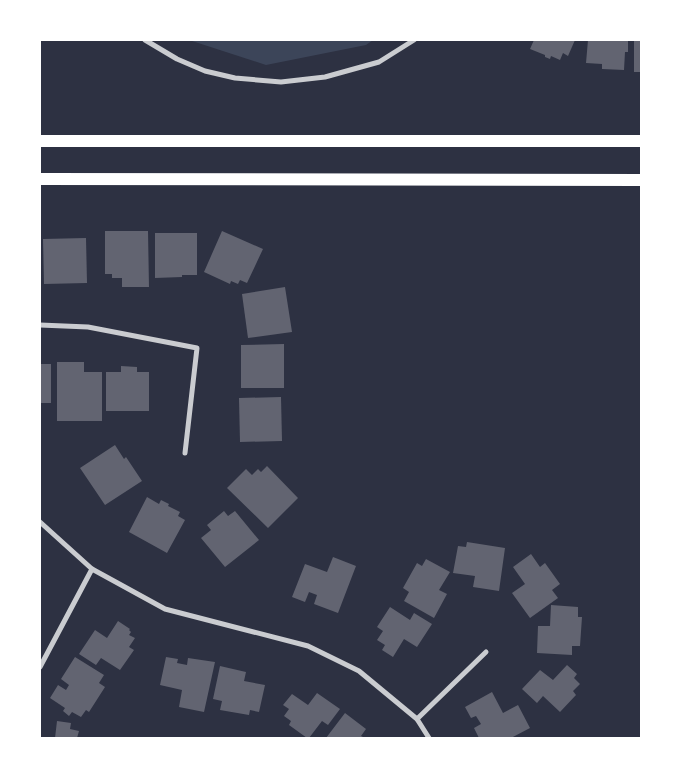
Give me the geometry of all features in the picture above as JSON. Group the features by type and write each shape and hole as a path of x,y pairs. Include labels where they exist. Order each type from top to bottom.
{"main road":[{"path":"40,141 641,141"},
{"path":"40,179 641,180"}],"street":[{"path":"145,40 177,59 205,71 236,78 281,82 325,77 379,62 414,40"},
{"path":"40,325 88,327 197,348 185,453"},
{"path":"40,522 92,569 165,609 308,646 359,671 417,719 428,738"},
{"path":"40,667 92,569"},
{"path":"417,719 486,652"}],"shaded area":[{"path":"189,40 373,40 366,45 266,65"}],"building":[{"path":"534,40 575,40 568,56 563,53 560,60 551,56 550,59 530,49"},
{"path":"588,40 628,40 628,52 625,52 624,70 602,69 602,64 586,63"},
{"path":"634,40 641,40 641,72 634,72"},
{"path":"105,231 148,231 149,287 122,287 122,278 112,278 112,274 105,274"},
{"path":"222,231 263,249 247,283 240,280 238,284 231,281 230,284 204,272"},
{"path":"155,233 197,233 197,275 155,278"},
{"path":"86,238 87,283 44,284 43,239"},
{"path":"285,287 292,332 248,338 242,294"},
{"path":"284,344 284,388 241,388 241,345"},
{"path":"57,362 84,362 84,372 102,372 102,421 57,421"},
{"path":"40,364 51,364 51,403 40,403"},
{"path":"121,366 137,367 137,372 149,372 149,411 106,411 106,372 121,372"},
{"path":"281,397 282,441 240,442 239,398"},
{"path":"115,445 124,459 126,457 142,481 105,505 80,468"},
{"path":"267,466 298,498 268,528 227,488 246,469 252,475 258,469 261,472"},
{"path":"147,497 159,504 161,500 169,504 168,506 180,512 178,516 185,520 167,553 129,532"},
{"path":"224,511 228,516 235,511 259,540 225,567 201,538 211,530 207,525"},
{"path":"467,542 505,548 499,591 473,587 475,576 453,573 458,546 466,547"},
{"path":"531,554 540,567 545,563 560,584 552,590 558,598 530,618 512,593 525,584 513,567"},
{"path":"333,557 356,566 338,613 314,604 317,595 309,592 305,602 292,597 305,564 327,572"},
{"path":"426,559 450,572 439,590 447,594 434,618 404,601 409,592 403,588 417,563 422,566"},
{"path":"551,605 578,607 578,617 582,617 580,646 572,646 572,655 537,653 538,626 550,626"},
{"path":"390,607 410,620 414,613 432,624 417,647 404,639 393,657 382,650 385,645 377,640 383,631 377,627"},
{"path":"118,621 130,629 129,635 135,638 129,647 134,650 120,670 101,658 96,665 79,654 95,630 107,638"},
{"path":"75,657 104,675 99,683 105,687 89,712 86,710 81,717 72,712 69,716 63,711 65,708 50,698 58,685 66,690 69,685 61,679"},
{"path":"166,657 178,659 177,663 187,665 188,658 215,662 204,712 179,707 182,690 160,685"},
{"path":"567,665 577,674 574,678 580,684 573,691 576,695 560,712 543,696 537,703 522,689 540,670 553,680"},
{"path":"220,666 246,672 244,681 265,685 259,712 250,710 249,715 220,710 222,701 213,699"},
{"path":"492,692 503,713 518,705 530,728 511,738 479,738 474,728 481,724 476,716 471,718 465,707"},
{"path":"317,693 340,709 328,725 322,721 307,738 289,725 291,721 284,716 289,709 283,705 292,694 308,705"},
{"path":"345,713 366,729 361,736 365,738 326,738"},
{"path":"57,721 71,723 70,729 79,731 77,738 55,738"}]}
